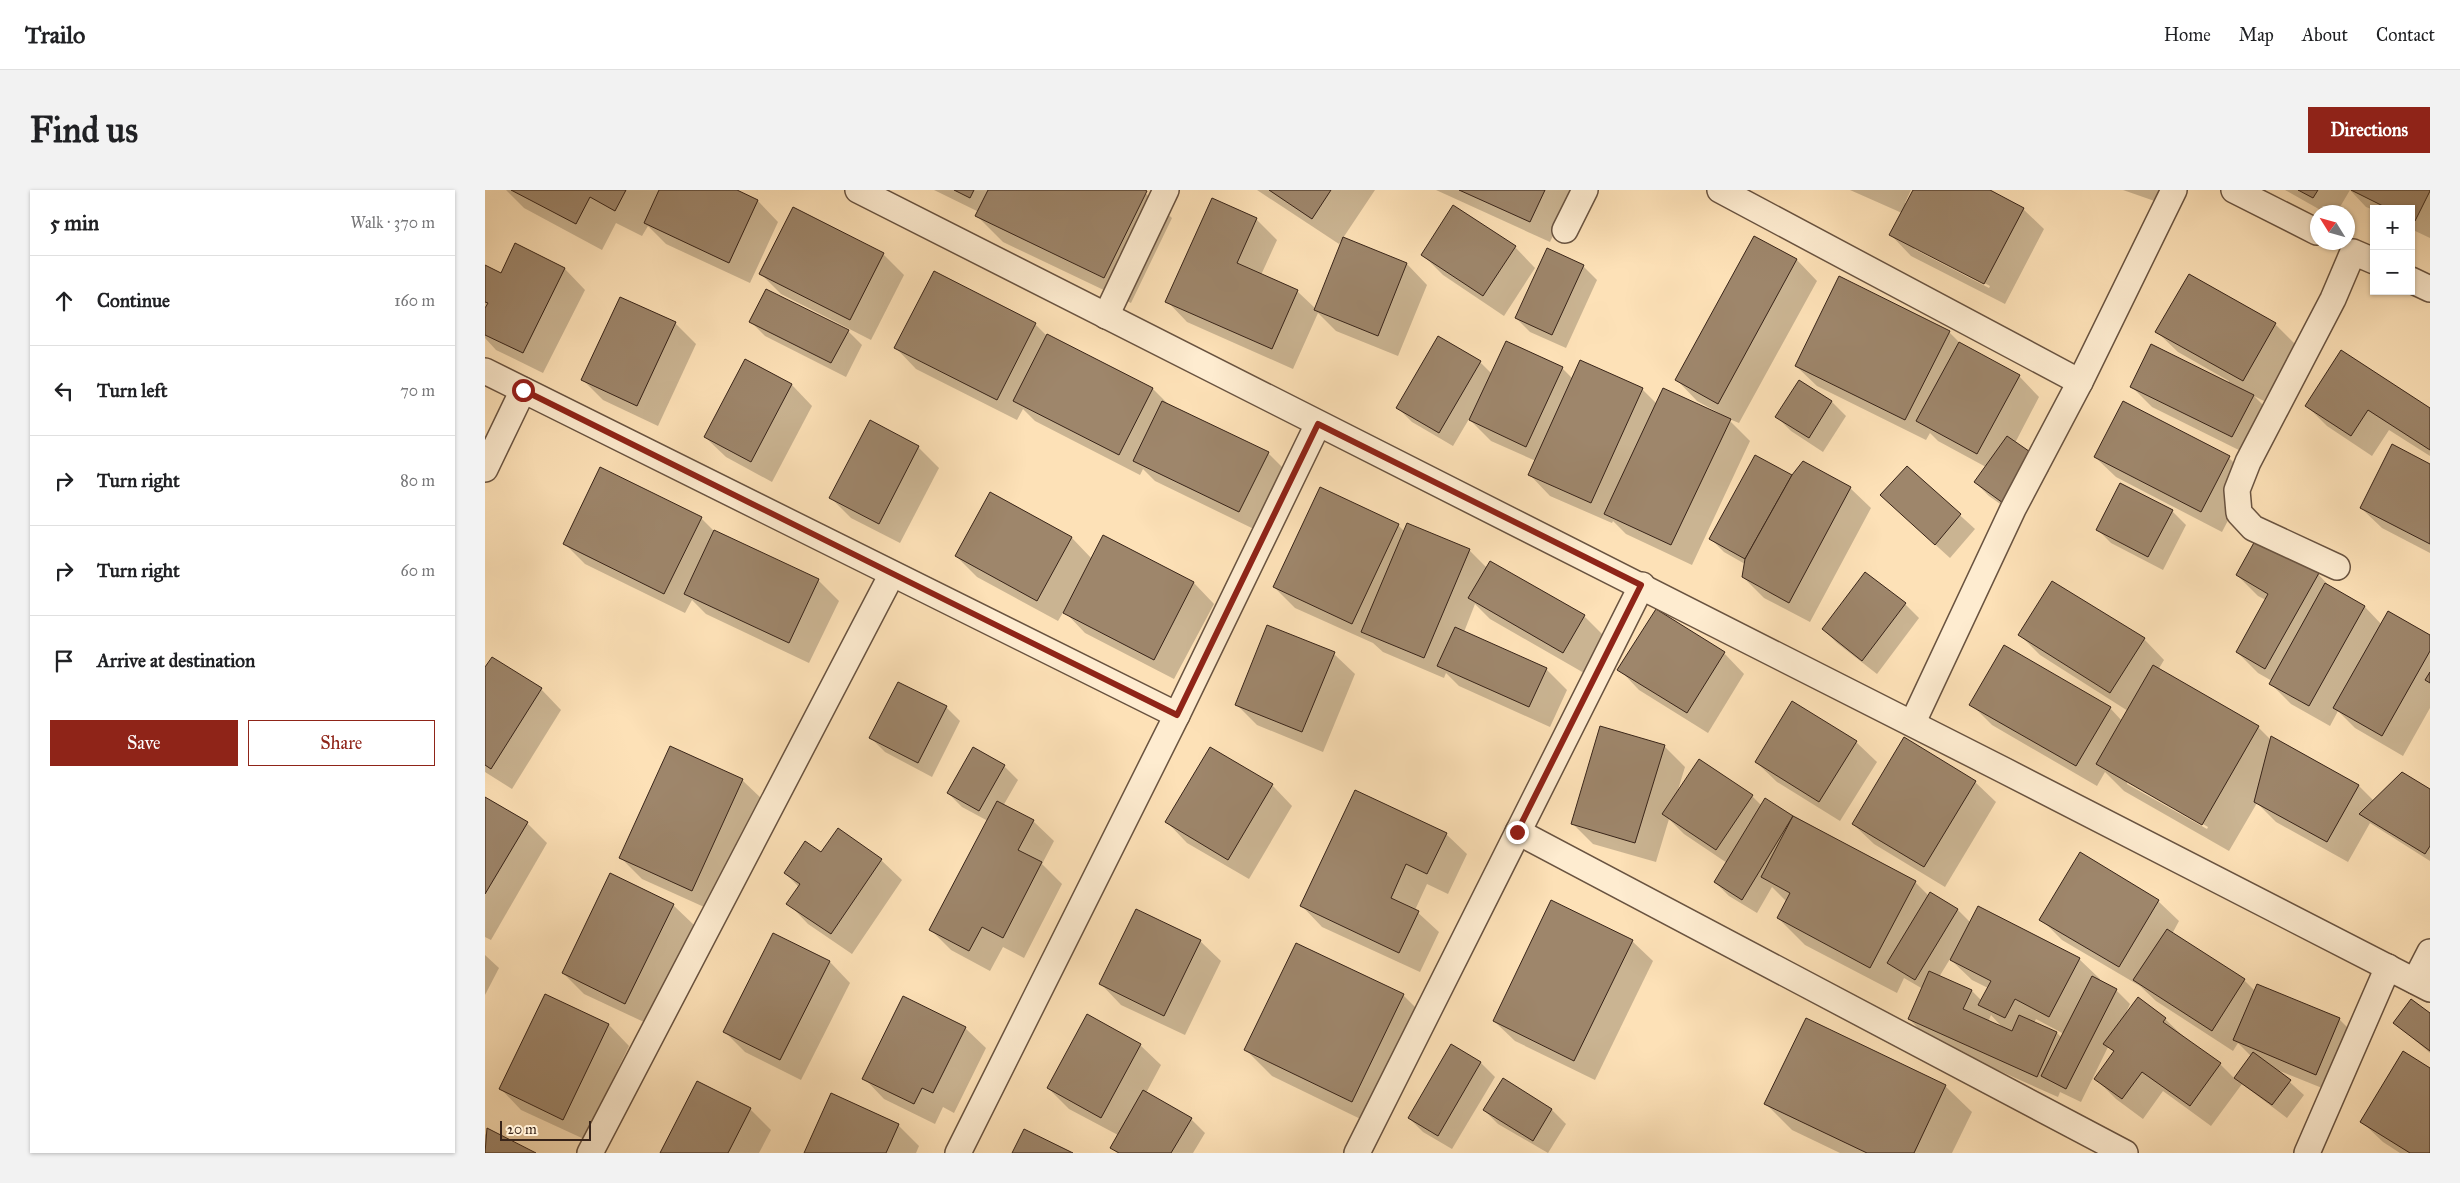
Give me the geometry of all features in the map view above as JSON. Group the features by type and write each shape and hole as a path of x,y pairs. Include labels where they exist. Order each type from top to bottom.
{"street":[{"path":"858,190 1318,424 1913,722 2423,985 2430,952"},
{"path":"1106,316 1166,190"},
{"path":"1565,230 1585,190"},
{"path":"1720,190 2080,382"},
{"path":"1913,722 2013,509 2080,382 2174,190"},
{"path":"2234,190 2310,228"},
{"path":"2353,250 2370,259"},
{"path":"2337,567 2253,528 2239,513 2237,490 2248,462 2333,299 2353,252 2370,259"},
{"path":"2415,282 2430,289"},
{"path":"485,371 1177,715"},
{"path":"485,469 523,390"},
{"path":"957,1153 1177,715 1318,424"},
{"path":"590,1153 892,574"},
{"path":"1357,1153 1641,585"},
{"path":"1517,832 2125,1153"},
{"path":"2307,1153 2388,967"}],"building":[{"path":"511,190 626,190 615,211 590,197 576,224"},
{"path":"659,190 737,190 758,200 729,263 644,223"},
{"path":"954,190 974,190 970,198"},
{"path":"988,190 1147,191 1104,278 975,216"},
{"path":"1269,190 1331,190 1312,219"},
{"path":"1459,190 1545,190 1530,222"},
{"path":"1913,190 1990,190 2024,208 1984,284 1889,235"},
{"path":"2298,190 2318,190 2313,198"},
{"path":"2351,190 2430,190 2415,221 2415,205 2381,205"},
{"path":"1212,198 1257,218 1237,263 1298,290 1272,349 1165,302"},
{"path":"1453,205 1516,246 1483,296 1421,255"},
{"path":"793,207 884,253 850,320 759,274"},
{"path":"1754,236 1797,259 1718,404 1675,380"},
{"path":"1343,237 1407,263 1378,336 1314,310"},
{"path":"515,243 565,268 523,353 485,335 485,308 488,303 485,302 485,265 501,273"},
{"path":"1547,248 1584,265 1552,335 1515,318"},
{"path":"934,271 1036,323 997,400 894,348"},
{"path":"2189,274 2276,323 2243,381 2155,332"},
{"path":"1839,276 1950,331 1905,420 1795,366"},
{"path":"766,289 849,330 831,363 749,322"},
{"path":"620,297 676,322 637,406 581,380"},
{"path":"1047,334 1153,388 1119,455 1013,401"},
{"path":"1438,336 1481,361 1439,433 1396,408"},
{"path":"1506,341 1563,367 1526,447 1469,420"},
{"path":"1959,342 2020,375 1977,454 1916,421"},
{"path":"2151,344 2254,395 2232,437 2130,387"},
{"path":"2341,350 2430,408 2430,450 2368,410 2351,436 2305,406"},
{"path":"745,359 792,384 751,462 704,437"},
{"path":"1580,360 1643,388 1591,503 1528,475"},
{"path":"1799,380 1832,401 1809,438 1775,417"},
{"path":"1663,388 1731,419 1671,545 1604,514"},
{"path":"1162,401 1269,452 1239,512 1133,461"},
{"path":"2123,401 2230,456 2201,512 2094,457"},
{"path":"870,420 919,446 879,524 829,498"},
{"path":"2007,436 2036,456 2003,503 1974,482"},
{"path":"2392,444 2430,464 2430,544 2360,508"},
{"path":"1755,455 1792,475 1745,559 1709,539"},
{"path":"1803,461 1851,487 1789,603 1742,577 1745,559 1792,475"},
{"path":"1907,466 1961,514 1935,545 1880,495"},
{"path":"600,467 702,517 664,594 563,544"},
{"path":"2120,483 2173,510 2148,557 2096,530"},
{"path":"1320,487 1399,524 1352,624 1273,587"},
{"path":"990,492 1072,537 1037,601 955,556"},
{"path":"1407,523 1470,549 1424,658 1361,632"},
{"path":"714,530 819,579 789,643 684,594"},
{"path":"1103,535 1194,582 1154,660 1063,613"},
{"path":"2256,539 2319,573 2265,669 2236,652 2268,594 2236,575"},
{"path":"1490,561 1585,615 1563,653 1468,598"},
{"path":"1865,572 1906,603 1862,661 1822,629"},
{"path":"2052,581 2145,638 2110,693 2018,635"},
{"path":"2325,583 2365,606 2309,706 2269,684"},
{"path":"1656,609 1725,652 1687,713 1617,670"},
{"path":"2388,611 2430,635 2430,651 2382,736 2333,708"},
{"path":"1267,625 1335,652 1302,732 1235,705"},
{"path":"1455,627 1547,668 1529,707 1437,666"},
{"path":"2004,645 2111,707 2076,766 1969,705"},
{"path":"492,657 542,688 491,769 485,765 485,667"},
{"path":"2153,665 2259,726 2202,825 2096,764"},
{"path":"2430,672 2430,683 2425,680"},
{"path":"898,682 947,706 918,763 869,738"},
{"path":"1792,701 1857,741 1819,802 1755,762"},
{"path":"1600,726 1665,745 1635,843 1571,824"},
{"path":"2271,736 2359,785 2327,842 2254,802"},
{"path":"1904,737 1976,781 1924,867 1852,824"},
{"path":"670,746 743,779 692,891 619,858"},
{"path":"973,747 1005,765 979,811 947,793"},
{"path":"1210,747 1273,784 1228,860 1165,822"},
{"path":"1699,759 1753,795 1716,850 1662,814"},
{"path":"2402,772 2430,789 2430,846 2425,854 2359,814"},
{"path":"1355,790 1447,833 1427,874 1406,864 1391,898 1419,911 1399,953 1300,906"},
{"path":"485,797 528,822 485,894"},
{"path":"1765,798 1793,816 1742,900 1714,882"},
{"path":"997,801 1034,820 1018,850 1042,862 1003,938 982,927 969,951 929,930"},
{"path":"1793,816 1916,881 1870,968 1777,918 1790,893 1761,877"},
{"path":"838,828 882,859 831,934 786,904 800,884 784,873 805,841 821,852"},
{"path":"2080,852 2159,900 2119,967 2039,920"},
{"path":"610,873 674,904 625,1004 562,973"},
{"path":"1930,892 1958,909 1915,980 1887,963"},
{"path":"1551,900 1633,940 1574,1061 1493,1021"},
{"path":"1978,906 2080,958 2049,1017 2015,999 2005,1018 1978,1005 1991,981 1950,960"},
{"path":"1136,909 1201,940 1164,1016 1099,984"},
{"path":"2167,929 2245,979 2212,1031 2133,980"},
{"path":"773,933 830,961 780,1060 723,1032"},
{"path":"1296,943 1404,994 1352,1102 1244,1050"},
{"path":"1929,971 1972,990 1963,1009 2012,1031 2019,1015 2057,1032 2037,1077 1908,1019"},
{"path":"2092,976 2117,989 2066,1089 2041,1076"},
{"path":"2257,984 2340,1018 2316,1075 2233,1040"},
{"path":"545,994 609,1024 563,1120 499,1089"},
{"path":"903,996 966,1027 933,1093 922,1088 914,1104 862,1079"},
{"path":"2138,997 2166,1018 2163,1022 2221,1063 2190,1106 2142,1072 2122,1099 2094,1079 2114,1051 2103,1044"},
{"path":"2411,999 2430,1013 2430,1051 2393,1023"},
{"path":"1087,1014 1141,1044 1101,1118 1047,1088"},
{"path":"1806,1018 1946,1085 1914,1153 1867,1153 1764,1104"},
{"path":"1451,1044 1481,1062 1438,1136 1408,1118"},
{"path":"2403,1051 2430,1068 2430,1153 2410,1153 2360,1122"},
{"path":"2253,1052 2291,1080 2272,1105 2234,1078"},
{"path":"1503,1078 1552,1109 1533,1141 1483,1110"},
{"path":"697,1081 751,1108 728,1153 660,1153"},
{"path":"1143,1090 1192,1118 1171,1153 1119,1153 1110,1148"},
{"path":"831,1093 899,1124 886,1153 804,1153"},
{"path":"487,1128 536,1153 485,1153"},
{"path":"1024,1129 1073,1153 1012,1153"}],"route":[{"path":"523,390 1177,715 1318,424 1641,585 1517,832"}]}
